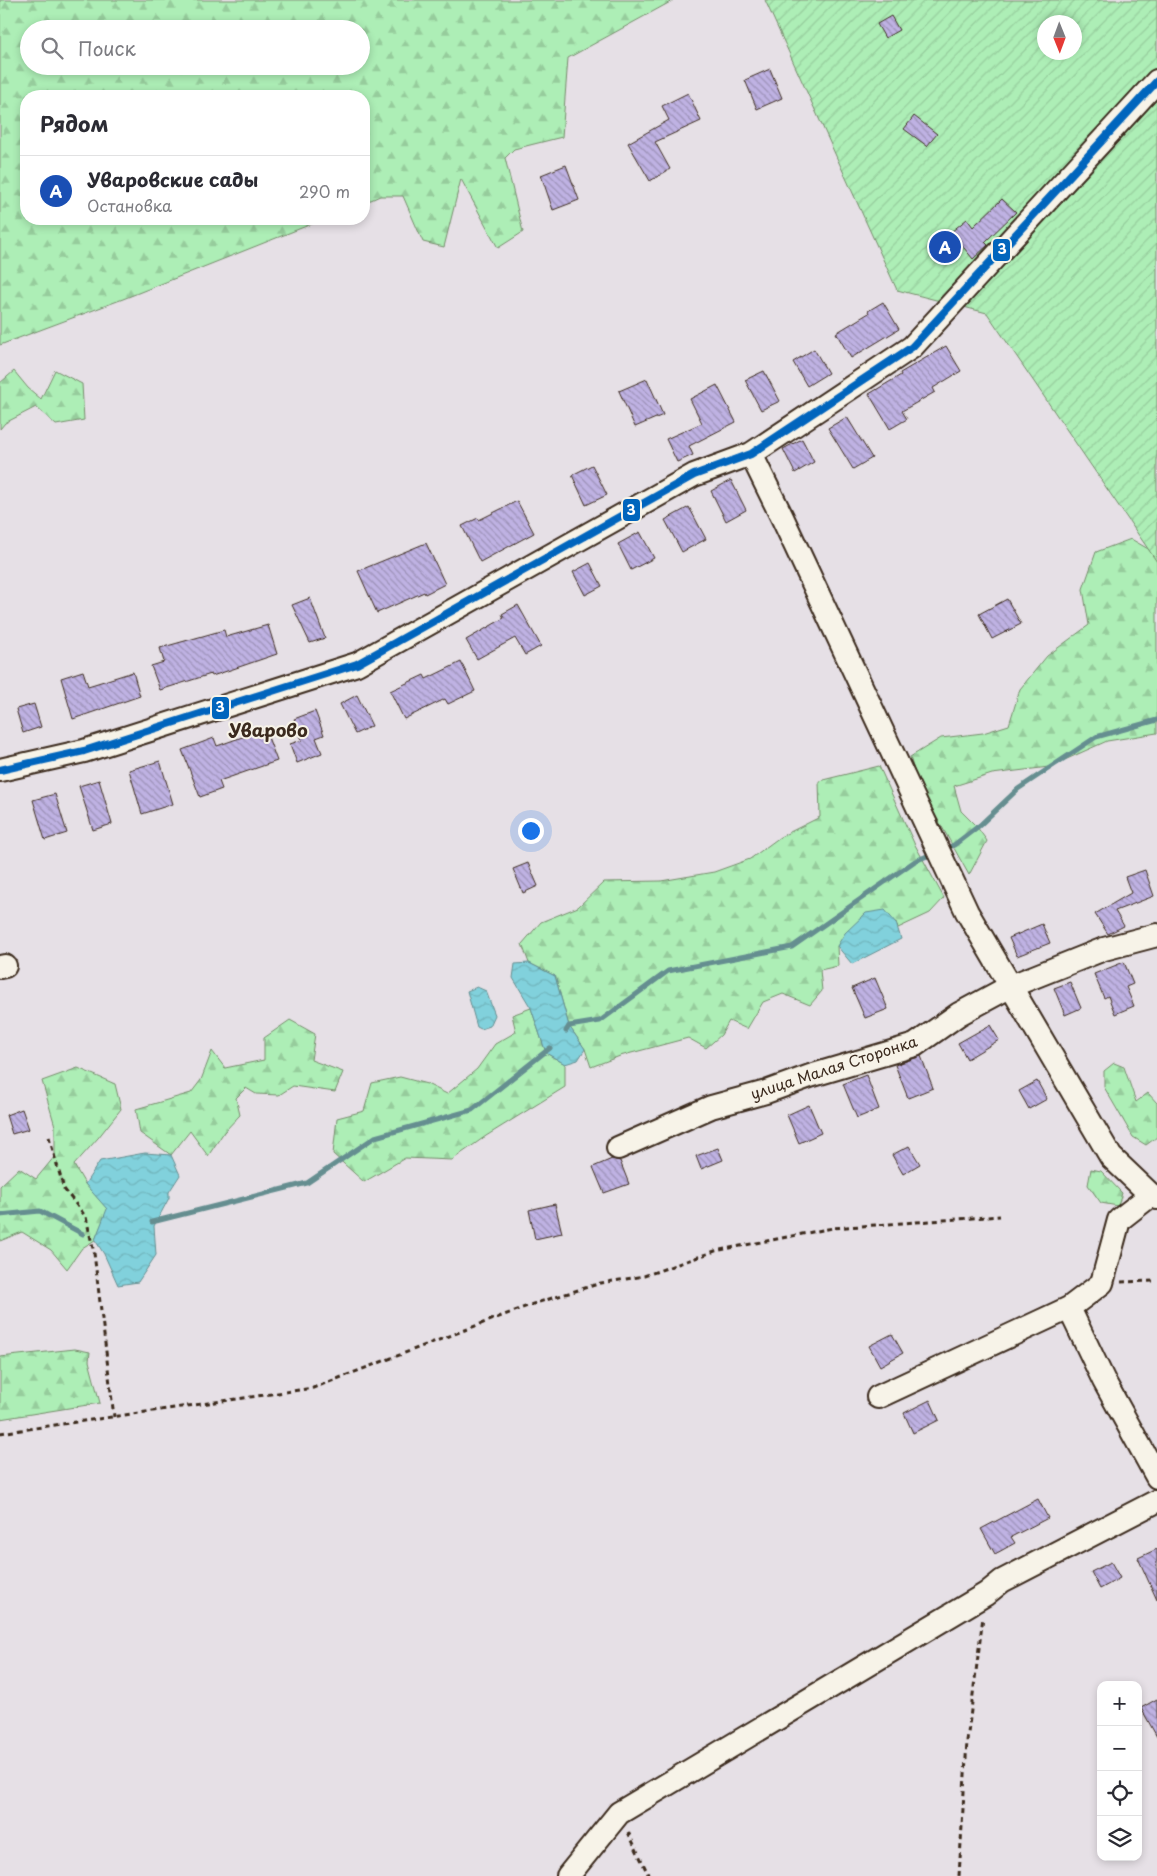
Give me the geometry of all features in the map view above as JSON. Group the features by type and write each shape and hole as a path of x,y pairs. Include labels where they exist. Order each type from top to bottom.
{"street":[{"path":"0,770 84,751 357,664 694,475 751,454 912,347 1157,81"},
{"path":"751,454 967,912 1111,1157 1154,1197 1119,1220 1102,1283 1070,1308 878,1398"},
{"name":"улица Малая Сторонка","path":"618,1148 711,1107 766,1092 810,1076 915,1045 959,1014 1011,986 1104,949 1157,935"},
{"path":"1070,1308 1104,1381 1157,1477"},
{"path":"568,1876 619,1813 986,1594 1002,1580 1157,1501"}],"path":[{"path":"49,1137 64,1189 86,1217 94,1253 114,1417"},
{"path":"0,1433 313,1388 533,1304 601,1284 644,1276 715,1251 833,1228 1000,1216"},
{"path":"1102,1283 1157,1281"},
{"path":"959,1876 967,1741 986,1594"},
{"path":"619,1813 649,1876"}],"green space":[{"path":"0,0 674,0 568,58 562,137 514,149 505,158 523,232 498,248 461,179 444,247 423,242 403,196 380,196 370,200 370,90 20,90 20,225 309,225 123,299 0,345"},
{"path":"765,0 1157,0 1157,562 987,313 897,290"},
{"path":"55,370 82,384 84,420 56,425 36,407 5,423 0,429 0,383 14,371 28,388 41,399"},
{"path":"1131,539 1157,554 1157,733 1107,741 1049,767 992,774 954,786 961,811 977,827 987,841 969,875 918,784 910,757 941,738 983,733 1009,725 1020,689 1047,656 1089,625 1083,589 1096,552"},
{"path":"879,766 914,843 944,898 930,913 898,928 896,922 837,946 838,966 820,970 822,991 810,1005 783,994 763,1002 747,1029 729,1021 721,1035 706,1048 688,1038 620,1056 591,1067 585,1049 569,1026 555,976 529,963 522,944 541,922 578,907 604,882 661,881 714,872 750,859 780,837 820,817 819,781"},
{"path":"531,1008 546,1053 565,1064 565,1087 486,1136 452,1160 405,1158 364,1182 333,1154 337,1118 364,1111 372,1083 400,1077 427,1084 447,1094 477,1069 495,1044 516,1032 512,1015"},
{"path":"290,1020 315,1034 311,1060 343,1072 335,1092 293,1086 279,1095 256,1094 246,1088 236,1098 240,1115 224,1132 208,1156 190,1131 171,1155 140,1133 136,1109 191,1093 201,1080 212,1051 225,1068 264,1060 264,1038"},
{"path":"1114,1063 1124,1067 1136,1102 1148,1093 1157,1103 1157,1137 1146,1145 1133,1137 1104,1087 1104,1071"},
{"path":"78,1068 115,1084 121,1109 74,1165 85,1184 108,1209 95,1240 82,1248 67,1269 51,1250 22,1232 0,1241 0,1186 19,1168 36,1179 55,1156 55,1126 42,1081"},
{"path":"1091,1169 1101,1171 1122,1193 1118,1206 1101,1203 1088,1185"},
{"path":"75,1349 90,1352 89,1361 100,1403 0,1419 0,1357"}],"water":[{"path":"885,910 896,923 901,939 852,964 837,946 845,933 866,913"},
{"path":"529,963 555,976 569,1026 585,1049 578,1060 565,1064 546,1053 531,1008 513,978 515,964"},
{"path":"477,987 486,991 495,1015 490,1026 481,1029 477,1027 467,991"},
{"path":"145,1153 171,1155 180,1175 169,1192 169,1198 154,1226 156,1255 138,1282 118,1285 104,1254 95,1240 107,1209 85,1184 100,1161"}],"building":[{"path":"891,16 899,30 885,38 877,24"},
{"path":"770,69 782,98 757,109 745,80"},
{"path":"688,93 701,121 655,142 670,169 650,181 628,143 669,120 662,106"},
{"path":"914,116 937,134 927,146 904,129"},
{"path":"566,165 579,200 553,210 541,175"},
{"path":"1002,199 1016,212 985,242 988,245 973,259 951,232 967,219 973,227"},
{"path":"883,302 899,329 851,358 836,333"},
{"path":"946,346 961,371 933,388 935,392 902,411 907,419 890,429 869,394"},
{"path":"814,349 828,373 807,386 793,362"},
{"path":"764,371 780,401 761,410 745,380"},
{"path":"647,379 663,415 635,427 619,391"},
{"path":"717,385 736,422 689,446 693,455 677,462 666,439 702,423 690,399"},
{"path":"847,417 872,458 853,469 828,428"},
{"path":"802,439 814,462 795,473 783,449"},
{"path":"592,465 607,495 586,505 572,475"},
{"path":"731,480 746,510 726,521 711,491"},
{"path":"517,501 534,533 480,562 462,526 478,518 479,520"},
{"path":"689,507 706,539 682,552 665,520"},
{"path":"640,532 654,558 631,570 618,544"},
{"path":"426,543 445,584 377,613 358,571"},
{"path":"590,563 602,586 585,595 573,572"},
{"path":"310,598 325,638 310,643 292,605"},
{"path":"1007,599 1021,624 992,639 979,614"},
{"path":"518,605 541,646 525,655 515,638 477,659 466,640 504,618 502,614"},
{"path":"268,625 277,654 212,676 211,674 160,690 151,666 164,662 160,648 224,630 226,637"},
{"path":"461,662 475,691 448,704 445,699 404,719 390,691 424,675 426,679"},
{"path":"83,671 88,686 133,672 140,696 73,719 61,678"},
{"path":"357,695 372,726 355,734 340,704"},
{"path":"34,704 41,727 23,733 16,709"},
{"path":"315,711 324,735 316,738 322,753 297,763 290,744 302,740 294,719"},
{"path":"265,729 277,761 219,781 222,789 200,797 182,750 214,738 217,746"},
{"path":"160,761 173,804 142,814 129,770"},
{"path":"99,780 112,824 93,830 79,786"},
{"path":"55,794 67,833 45,840 33,800"},
{"path":"528,863 538,886 523,893 513,869"},
{"path":"1145,870 1154,896 1115,911 1124,926 1108,934 1095,914 1131,893 1125,877"},
{"path":"1042,924 1050,943 1017,956 1009,938"},
{"path":"1124,962 1133,984 1126,987 1134,1006 1115,1014 1108,996 1104,998 1094,974"},
{"path":"875,978 888,1009 865,1018 852,988"},
{"path":"1070,982 1081,1008 1065,1015 1054,988"},
{"path":"990,1025 999,1040 967,1059 958,1043"},
{"path":"921,1056 933,1088 908,1098 895,1065"},
{"path":"866,1075 879,1109 857,1118 843,1084"},
{"path":"1037,1081 1047,1099 1029,1109 1019,1091"},
{"path":"809,1105 821,1133 799,1143 787,1115"},
{"path":"22,1109 29,1129 12,1134 6,1115"},
{"path":"909,1146 920,1164 903,1174 892,1155"},
{"path":"718,1148 723,1160 701,1169 696,1156"},
{"path":"612,1159 620,1161 629,1184 604,1193 593,1167"},
{"path":"555,1204 562,1233 535,1239 529,1210"},
{"path":"892,1334 903,1353 880,1366 869,1346"},
{"path":"930,1400 939,1420 913,1433 904,1413"},
{"path":"1038,1499 1048,1518 1011,1537 1015,1543 995,1554 981,1529"},
{"path":"1157,1549 1157,1600 1138,1558"},
{"path":"1111,1562 1120,1578 1100,1589 1091,1572"},
{"path":"1157,1699 1157,1737 1142,1710 1142,1707"}],"waterway":[{"path":"942,850 954,845 980,825 1018,789 1096,737 1157,720"},
{"path":"566,1031 569,1026 600,1021 668,971 792,947 915,861 932,854"},
{"path":"152,1222 307,1183 375,1137 472,1110 550,1048"},
{"path":"0,1215 40,1211 83,1234"}],"transit line":[{"name":"3","path":"0,770 84,751 357,664 694,475 751,454 912,347 1157,81"}],"place":[{"name":"Уваровские сады","path":"945,247"}],"district":[{"name":"Уварово","path":"268,731"}]}
